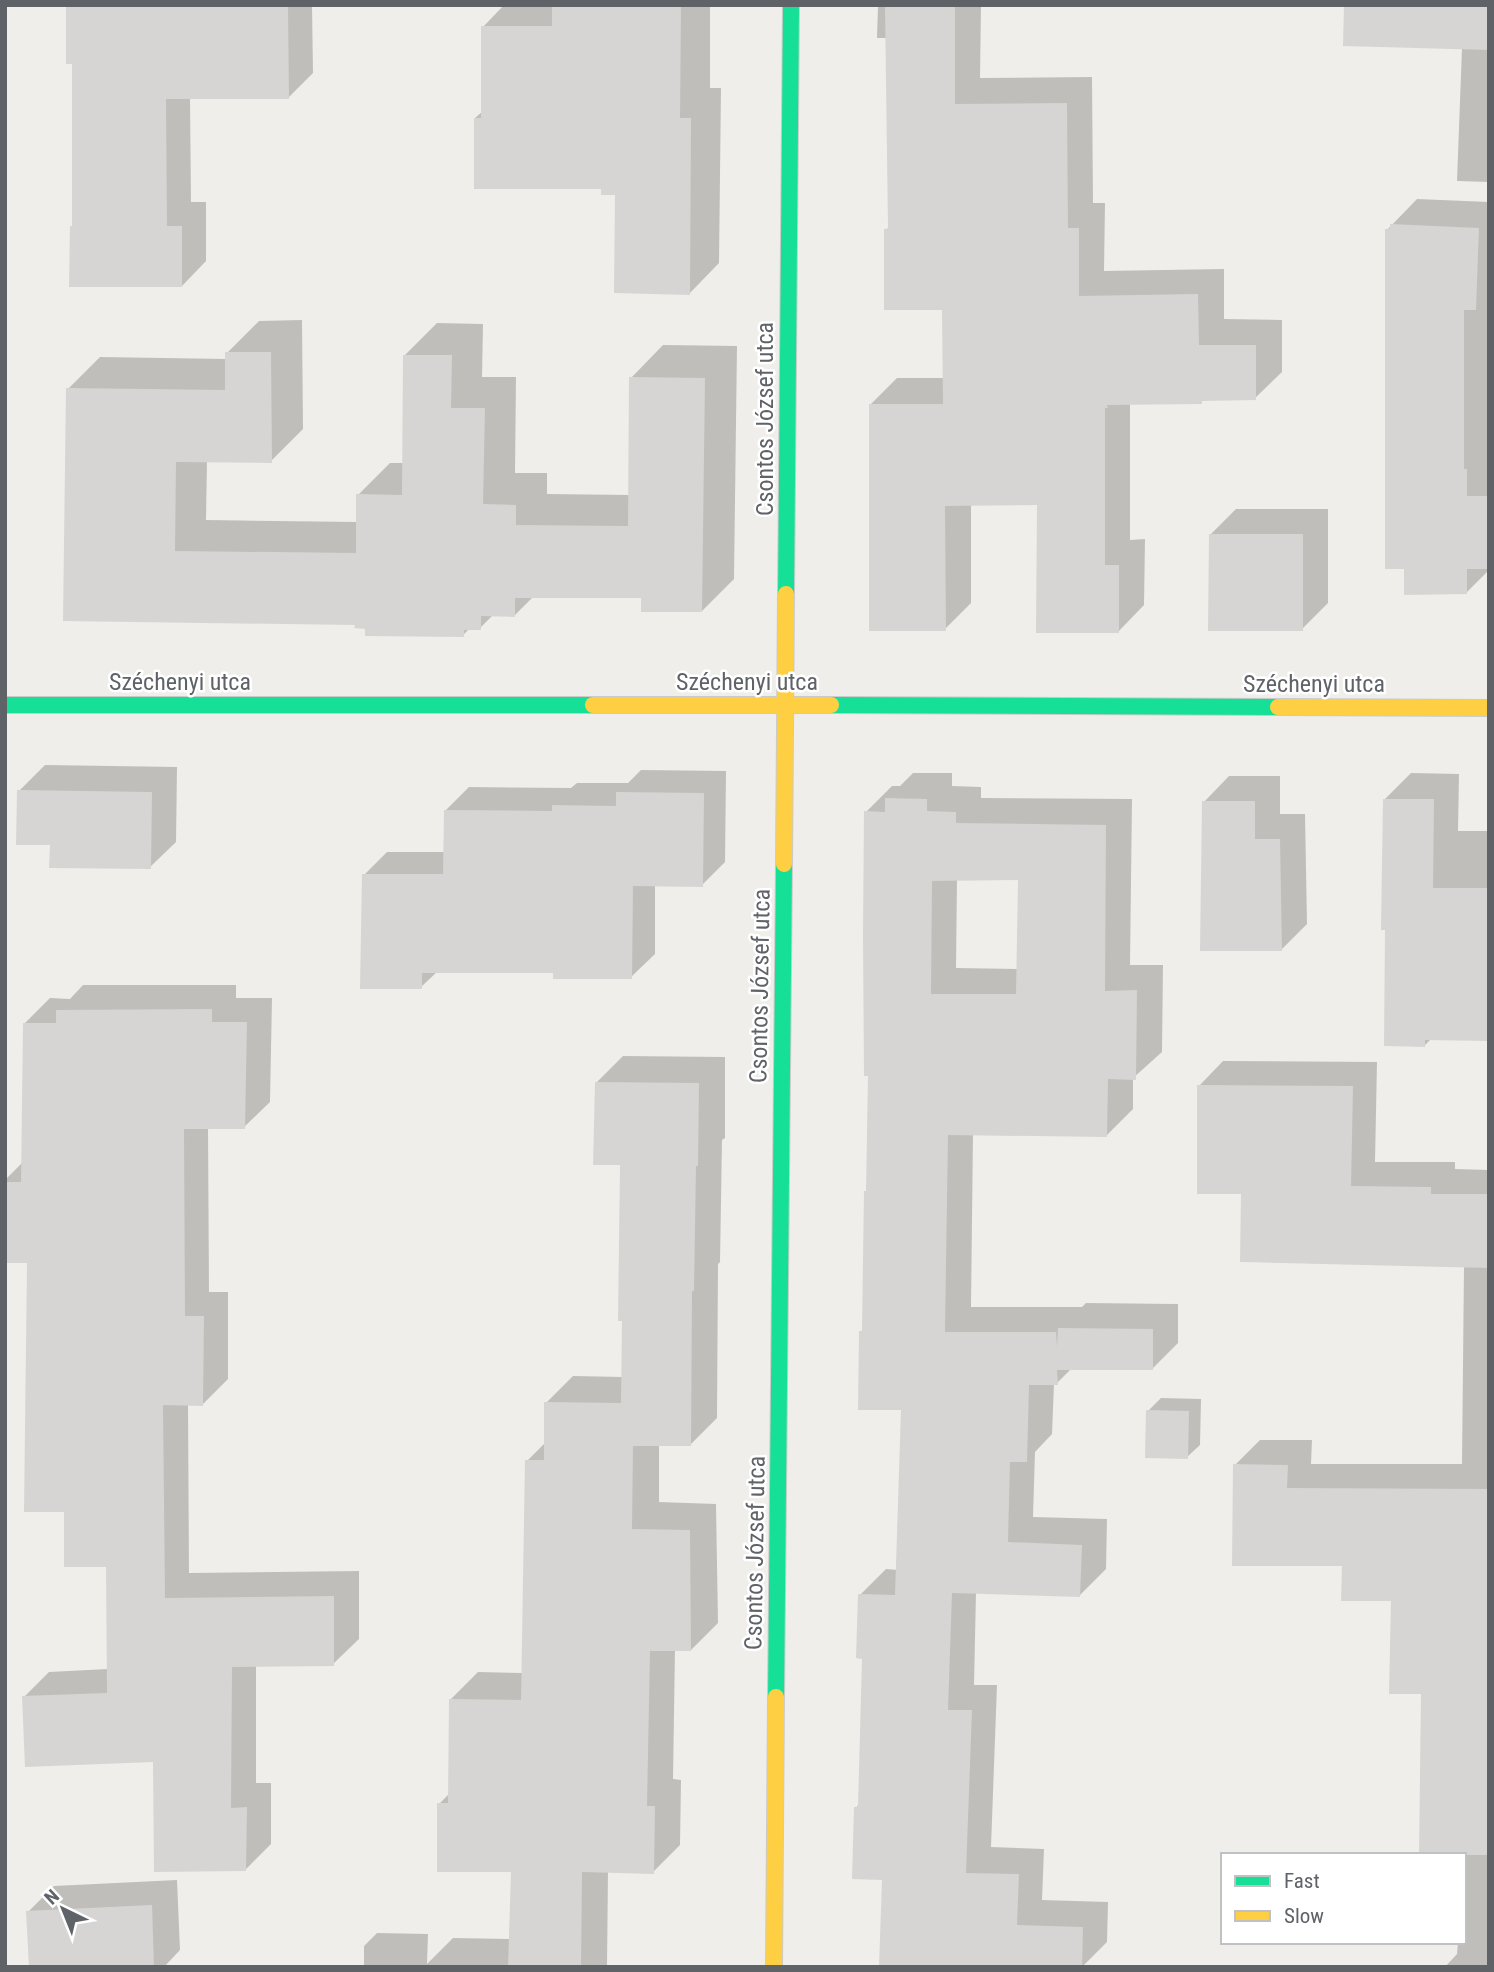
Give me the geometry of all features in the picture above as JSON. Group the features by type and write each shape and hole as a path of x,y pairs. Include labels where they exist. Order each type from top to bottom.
{"street":[{"name":"Csontos József utca","path":"774,1967 791,5"},
{"name":"Széchenyi utca","path":"5,705 1489,708"}],"building":[{"path":"66,5 288,5 289,99 166,99 167,226 182,226 182,287 69,287 72,226 72,64 66,64"},
{"path":"552,5 681,5 680,118 691,118 690,295 614,293 615,195 601,195 601,189 474,189 474,118 481,118 481,26 552,26"},
{"path":"885,5 955,5 955,104 1067,103 1068,228 1079,228 1079,296 1198,294 1199,345 1256,345 1256,400 1202,401 1202,404 1107,405 1108,408 1105,408 1105,565 1119,565 1119,633 1036,633 1037,505 945,506 946,631 869,631 869,404 943,404 942,310 884,310 884,229 888,229"},
{"path":"1344,5 1489,5 1489,50 1343,46"},
{"path":"1390,224 1479,228 1476,310 1464,310 1464,469 1467,469 1467,496 1489,496 1489,569 1467,569 1467,594 1404,595 1404,569 1385,569 1385,229 1390,229"},
{"path":"225,352 271,352 272,463 176,462 175,551 356,553 356,494 402,495 403,355 452,355 451,408 485,408 483,504 516,505 516,525 628,526 629,377 705,378 702,612 641,612 641,598 515,598 515,617 481,616 481,630 464,630 464,637 365,636 365,629 354,628 355,625 63,621 66,388 225,390"},
{"path":"1209,534 1303,534 1303,631 1208,631"},
{"path":"17,790 152,792 151,869 49,868 50,845 16,845"},
{"path":"616,792 704,793 703,887 633,886 632,979 553,979 553,973 422,973 422,989 360,989 362,874 443,874 444,810 552,811 552,805 616,806"},
{"path":"885,798 927,799 927,811 956,812 956,823 1106,825 1105,991 1137,990 1136,1080 1108,1079 1107,1137 948,1135 945,1332 1056,1332 1057,1347 1058,1328 1153,1329 1153,1370 1057,1370 1058,1385 1029,1385 1027,1462 1010,1462 1008,1542 1082,1545 1080,1597 952,1593 948,1710 972,1710 966,1873 1019,1874 1017,1925 1083,1927 1082,1967 879,1967 882,1880 852,1879 854,1807 858,1807 862,1659 856,1658 858,1594 895,1595 901,1410 858,1410 868,1076 864,1076 864,811 885,812","holes":["1018,880 1016,994 931,994 932,881"]},
{"path":"1383,799 1434,799 1433,888 1489,888 1489,1041 1425,1040 1425,1047 1384,1046 1385,930 1381,930"},
{"path":"1202,801 1255,801 1255,839 1280,839 1282,951 1200,951"},
{"path":"212,1009 212,1022 247,1022 245,1129 184,1129 185,1316 204,1316 203,1406 163,1405 165,1598 334,1596 334,1666 232,1667 231,1808 247,1807 246,1871 154,1872 153,1762 25,1767 22,1696 107,1693 106,1567 64,1567 64,1512 24,1512 27,1263 5,1263 5,1182 21,1182 23,1023 56,1023 56,1010"},
{"path":"595,1082 699,1083 692,1291 691,1446 633,1446 632,1529 690,1530 691,1651 650,1651 647,1806 655,1806 654,1874 582,1872 581,1967 508,1967 511,1872 437,1872 437,1803 448,1803 449,1699 521,1700 525,1460 544,1460 544,1402 621,1403 622,1321 618,1321 620,1165 593,1165"},
{"path":"1197,1085 1353,1086 1351,1186 1431,1187 1431,1194 1489,1194 1489,1268 1240,1262 1241,1194 1197,1194"},
{"path":"1146,1410 1189,1411 1188,1459 1145,1458"},
{"path":"1233,1464 1288,1465 1287,1488 1489,1489 1489,1855 1419,1853 1421,1694 1389,1694 1391,1601 1341,1601 1342,1566 1232,1566"},
{"path":"152,1905 154,1967 29,1967 26,1911"}],"traffic: fast":[{"path":"786,594 791,5"},
{"path":"5,705 593,705"},
{"path":"831,705 1278,707"},
{"path":"776,1697 784,864"}],"traffic: slow":[{"path":"784,864 786,594"},
{"path":"593,705 831,705"},
{"path":"1278,707 1489,708"},
{"path":"774,1967 776,1697"}]}
